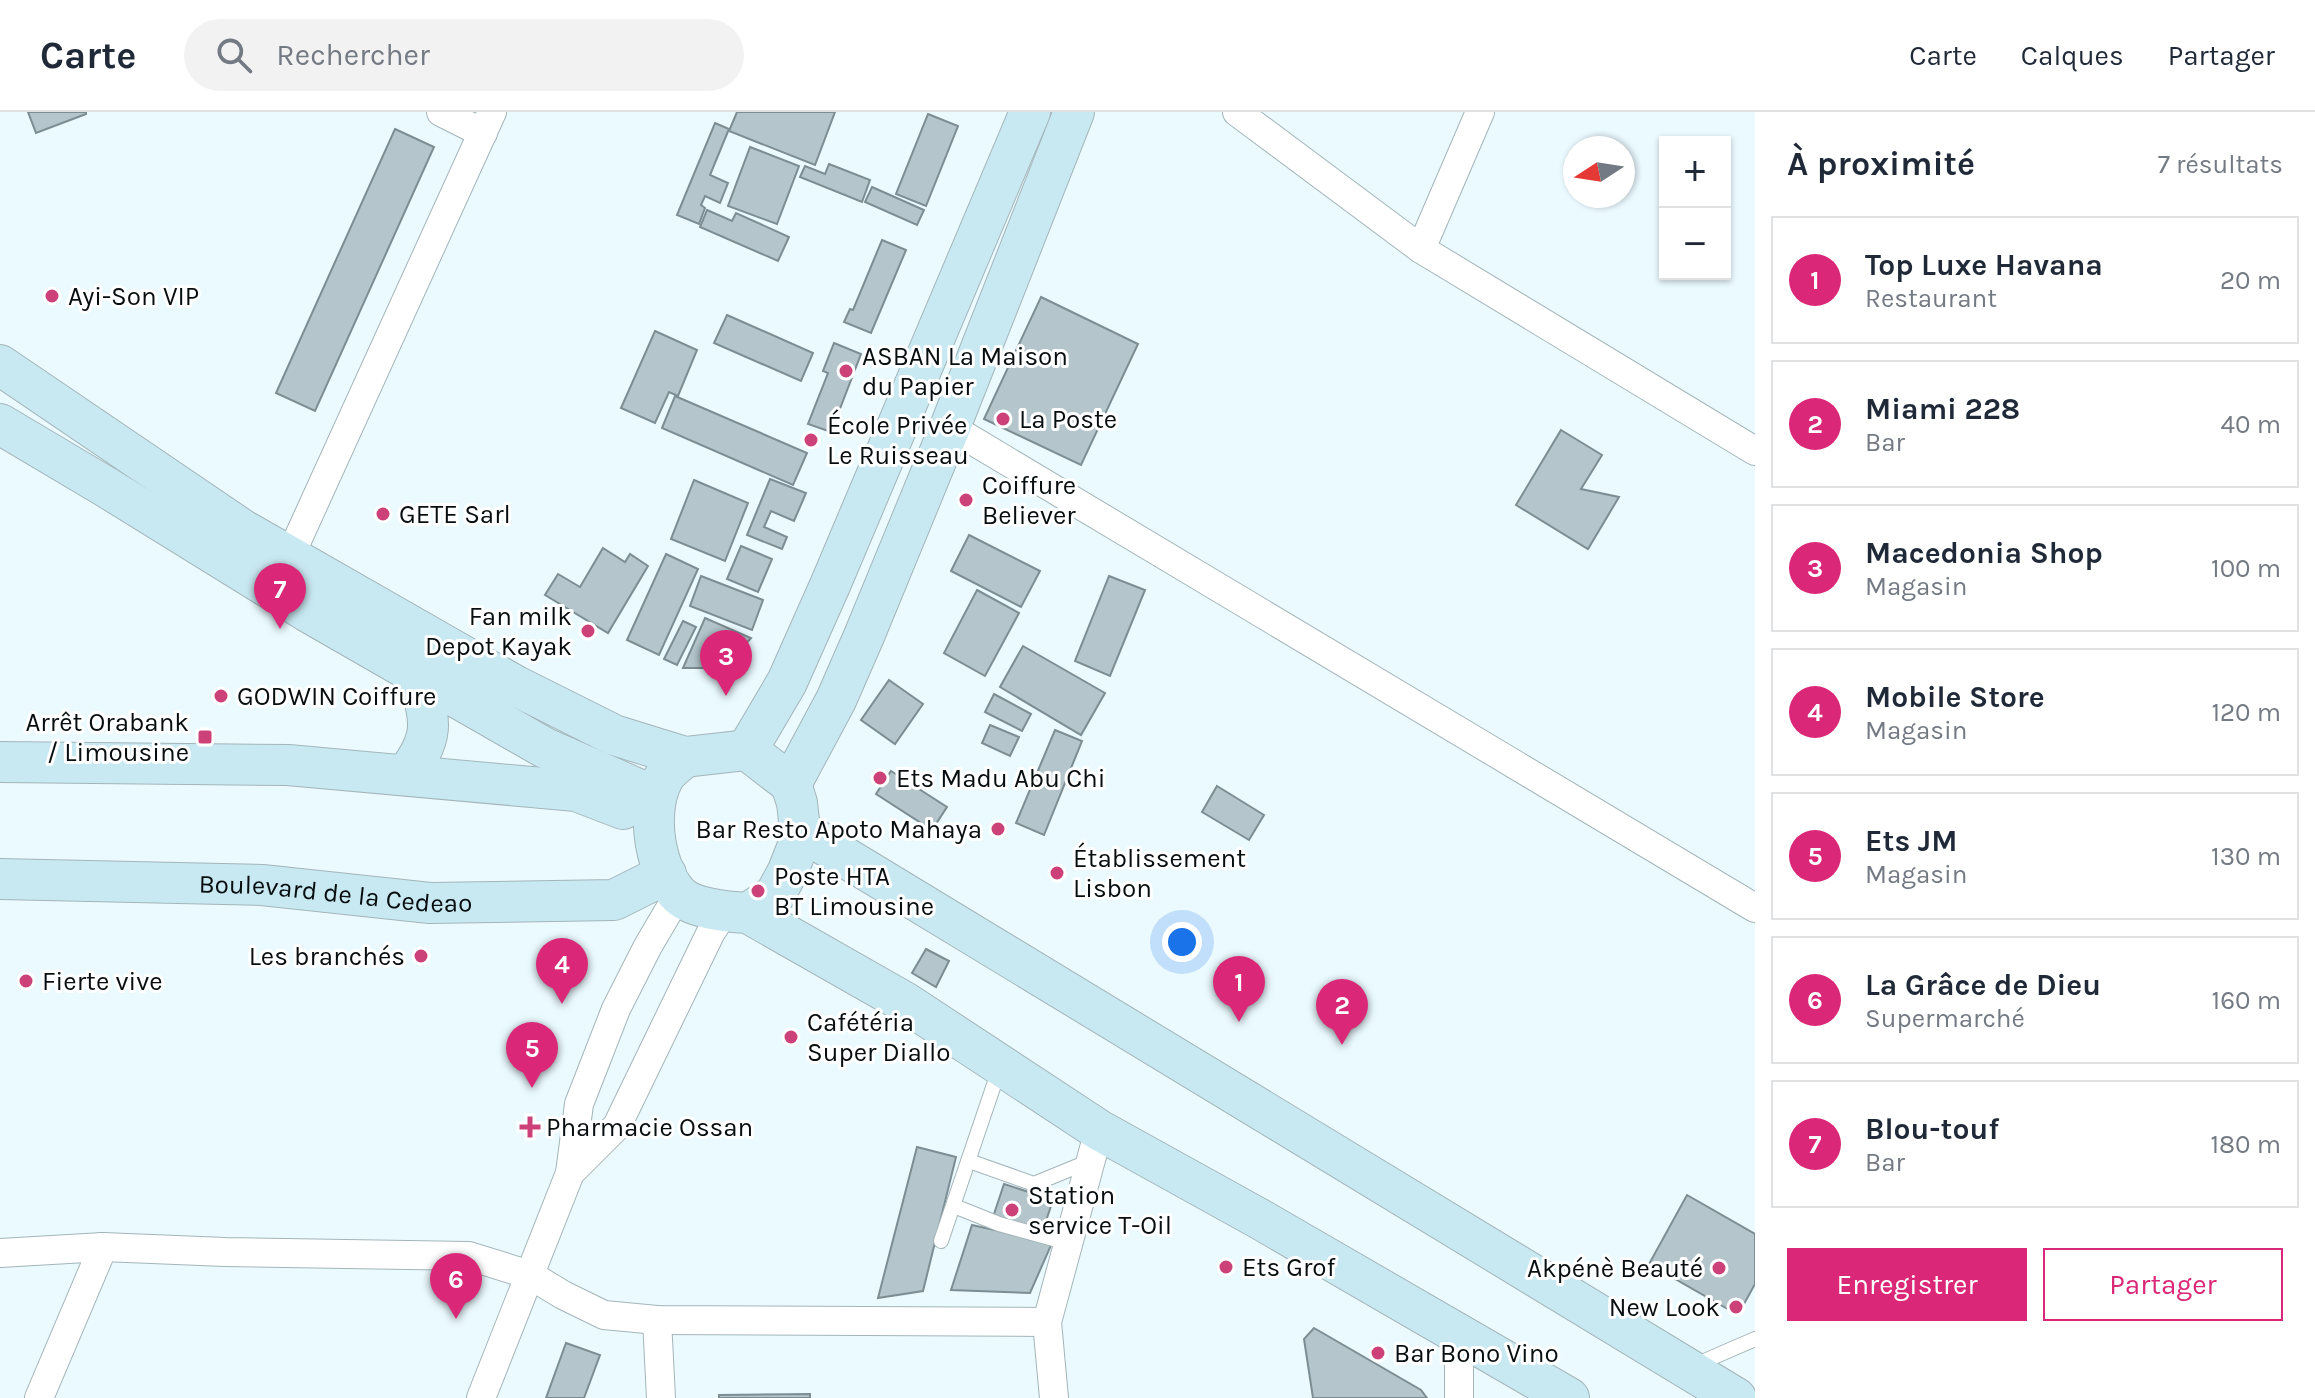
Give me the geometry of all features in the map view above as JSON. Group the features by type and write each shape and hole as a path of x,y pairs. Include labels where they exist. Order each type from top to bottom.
{"main road":[{"path":"747,750 787,682 1030,112"},
{"path":"791,784 836,700 950,427 1074,112"},
{"path":"0,365 243,530 516,686 614,735 685,757 747,750 791,784 800,830 792,860 775,895 736,912"},
{"path":"0,424 308,612 654,809"},
{"path":"400,774 408,772 426,744 428,714 418,675"},
{"path":"685,757 667,773 654,809 656,847 672,885 702,907 736,912 920,1003 1001,1065 1095,1146 1258,1218 1569,1398"},
{"path":"0,762 288,765 576,791 654,809"},
{"path":"800,830 1736,1398"},
{"name":"Boulevard de la Cedeao","path":"0,879 262,885 430,903 614,900 672,885"}],"street":[{"path":"290,556 488,123 441,112"},
{"path":"1237,112 1421,249 1755,451"},
{"path":"1421,249 1480,112"},
{"path":"950,427 1755,908"},
{"path":"481,1398 570,1173 579,1104 584,1090 616,1009 648,946 672,885"},
{"path":"570,1173 617,1126 711,932 736,912"},
{"path":"1054,1398 1047,1322 1095,1146"},
{"path":"0,1253 103,1247 469,1256 530,1275 604,1315 657,1320 1047,1322"},
{"path":"39,1398 103,1247"},
{"path":"657,1320 661,1398"},
{"path":"1459,1336 1459,1398"}],"lane":[{"path":"941,1241 1001,1065"},
{"path":"969,1161 1034,1184 1095,1146"},
{"path":"954,1206 999,1224 1068,1243"},
{"path":"1687,1368 1755,1339"}],"building":[{"path":"28,112 86,112 86,114 36,133"},
{"path":"737,112 835,112 815,165 729,131"},
{"path":"928,114 958,126 926,206 896,194"},
{"path":"715,123 729,129 710,175 728,183 720,203 705,196 701,205 705,208 699,224 677,215"},
{"path":"395,129 434,147 315,411 276,393"},
{"path":"750,147 799,166 777,224 728,206"},
{"path":"829,164 870,180 862,202 800,177 805,166 825,174"},
{"path":"872,187 924,210 917,225 865,202"},
{"path":"707,210 732,221 736,213 789,237 778,261 700,227"},
{"path":"882,240 906,250 871,333 844,322 850,309 853,310"},
{"path":"1041,297 1138,344 1081,465 984,419"},
{"path":"727,315 813,353 801,381 714,343"},
{"path":"655,331 697,350 678,396 669,392 655,423 621,408"},
{"path":"834,343 861,354 831,432 808,424 828,373 823,371"},
{"path":"675,396 807,453 793,485 662,428"},
{"path":"1561,430 1602,455 1581,489 1619,497 1588,549 1516,505"},
{"path":"770,479 806,493 794,521 771,511 764,527 787,537 782,549 747,535"},
{"path":"694,480 748,503 725,561 671,539"},
{"path":"969,535 1040,571 1021,607 951,571"},
{"path":"741,546 772,559 758,592 727,579"},
{"path":"603,548 625,562 630,554 648,566 608,633 545,595 558,574 580,587"},
{"path":"666,554 698,569 659,655 627,640"},
{"path":"701,576 763,600 752,630 690,606"},
{"path":"1109,576 1145,590 1110,676 1075,661"},
{"path":"977,590 1019,613 985,676 944,653"},
{"path":"705,618 751,638 726,661 703,668 683,668"},
{"path":"683,621 696,627 677,665 664,659"},
{"path":"1023,646 1105,693 1081,735 1000,687"},
{"path":"889,680 923,704 895,744 861,720"},
{"path":"994,694 1031,714 1022,731 985,712"},
{"path":"990,725 1019,737 1010,756 982,743"},
{"path":"1055,730 1082,741 1044,835 1016,823"},
{"path":"891,771 947,807 932,830 876,794"},
{"path":"1217,786 1264,815 1249,840 1202,812"},
{"path":"926,949 949,961 936,987 912,973"},
{"path":"917,1147 956,1157 923,1291 878,1298"},
{"path":"1004,1184 1053,1200 1042,1233 993,1217"},
{"path":"1687,1195 1755,1234 1755,1284 1738,1315 1649,1264"},
{"path":"972,1225 1052,1243 1030,1293 951,1290"},
{"path":"1314,1328 1421,1390 1427,1398 1313,1398 1304,1339"},
{"path":"566,1343 600,1355 584,1398 546,1398"},
{"path":"810,1394 810,1398 719,1398 719,1395"}],"place":[{"name":"Ayi-Son VIP","path":"52,296"},
{"name":"ASBAN La Maison du Papier","path":"846,371"},
{"name":"La Poste","path":"1003,419"},
{"name":"École Privée Le Ruisseau","path":"811,440"},
{"name":"Coiffure Believer","path":"966,500"},
{"name":"GETE Sarl","path":"383,514"},
{"name":"Blou-touf","path":"280,629"},
{"name":"Fan milk Depot Kayak","path":"588,631"},
{"name":"GODWIN Coiffure","path":"221,696"},
{"name":"Macedonia Shop","path":"726,696"},
{"name":"Arrêt Orabank / Limousine","path":"205,737"},
{"name":"Ets Madu Abu Chi","path":"880,778"},
{"name":"Bar Resto Apoto Mahaya","path":"998,829"},
{"name":"Établissement Lisbon","path":"1057,873"},
{"name":"Poste HTA BT Limousine","path":"758,891"},
{"name":"Les branchés","path":"421,956"},
{"name":"Fierte vive","path":"26,981"},
{"name":"Mobile Store","path":"562,1004"},
{"name":"Top Luxe Havana","path":"1239,1022"},
{"name":"Cafétéria Super Diallo","path":"791,1037"},
{"name":"Miami 228","path":"1342,1045"},
{"name":"Ets JM","path":"532,1088"},
{"name":"Pharmacie Ossan","path":"530,1127"},
{"name":"Station service T-Oil","path":"1012,1210"},
{"name":"Ets Grof","path":"1226,1267"},
{"name":"Akpénè Beauté","path":"1719,1268"},
{"name":"New Look","path":"1736,1307"},
{"name":"La Grâce de Dieu","path":"456,1319"},
{"name":"Bar Bono Vino","path":"1378,1353"}]}
